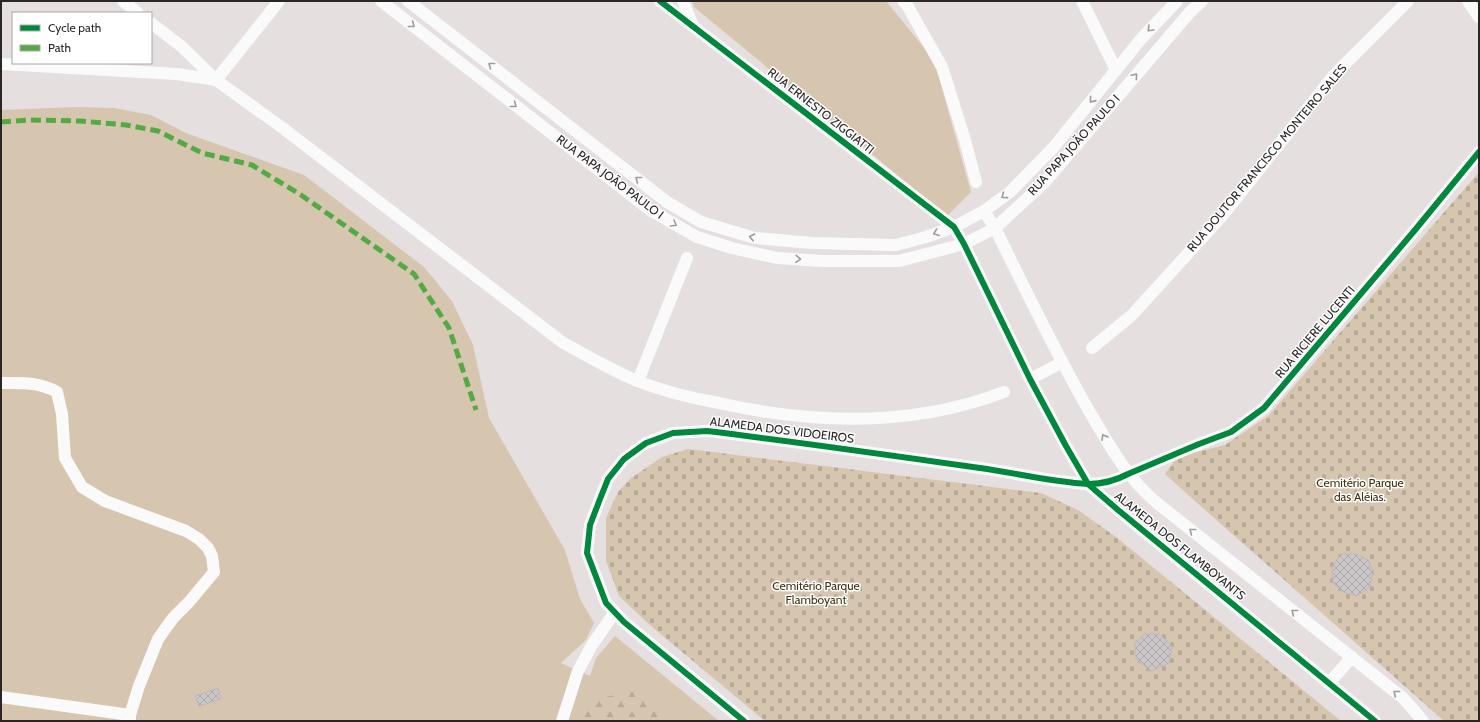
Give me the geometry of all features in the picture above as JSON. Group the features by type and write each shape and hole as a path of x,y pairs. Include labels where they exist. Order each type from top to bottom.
{"street":[{"path":"123,1 137,12"},
{"path":"216,80 279,1"},
{"name":"RUA PAPA JOÃO PAULO I","path":"381,1 650,210 697,237 732,248 777,258 822,261 899,261 964,244 995,228 1044,183 1190,12 1202,1"},
{"name":"RUA PAPA JOÃO PAULO I","path":"408,1 667,202 701,222 755,238 812,243 896,245 926,237 954,227 984,211 1010,192 1053,148 1141,39 1177,1"},
{"name":"RUA ERNESTO ZIGGIATTI","path":"660,1 954,227 964,244"},
{"path":"683,1 694,27"},
{"path":"903,1 907,5 942,67 965,140 976,182"},
{"path":"1082,1 1116,70"},
{"name":"RUA DOUTOR FRANCISCO MONTEIRO SALES","path":"1092,348 1137,309 1223,215 1334,75 1408,1"},
{"path":"1468,1 1479,17"},
{"path":"152,24 181,46 216,80 280,126 562,342 598,363 638,381 680,395 740,408 796,416 850,420 927,414 979,402 1004,392"},
{"path":"1,64 177,74 216,80"},
{"name":"RUA RICIERE LUCENTI","path":"1088,484 1105,483 1118,480 1128,474 1231,432 1264,408 1416,230 1479,152"},
{"name":"ALAMEDA DOS FLAMBOYANTS","path":"984,211 995,228 1061,363 1113,452 1128,474 1144,492 1157,503 1403,698 1423,721"},
{"name":"ALAMEDA DOS FLAMBOYANTS","path":"964,244 1030,379 1088,484 1374,721"},
{"path":"638,381 687,258"},
{"path":"1030,379 1061,363"},
{"path":"1,383 32,383 47,386 57,392 62,414 65,458 82,486 105,501 186,531 199,539 208,548 212,556 214,572 189,602 172,618 158,639 139,686 130,718 1,697"},
{"name":"ALAMEDA DOS VIDOEIROS","path":"744,721 630,627 606,603 587,553 590,525 608,478 624,459 646,443 673,433 708,431 1088,484"},
{"path":"562,721 578,671 592,645 615,612"},
{"path":"1329,683 1352,657"}],"green space":[{"path":"692,1 886,1 934,60 971,192 947,216 694,7"},
{"path":"75,107 114,108 151,115 186,133 304,175 424,267 452,301 473,345 489,418 565,550 580,599 594,623 586,640 561,663 590,676 596,658 615,636 719,721 1,721 1,110"},
{"name":"Cemitério Parque das Aléias.","path":"1479,172 1479,721 1444,721 1165,474 1177,457 1225,445 1269,415"},
{"name":"Cemitério Parque Flamboyant","path":"688,449 1041,493 1078,510 1116,537 1341,721 765,721 651,626 619,596 606,561 606,518 618,492 630,479 662,457"},
{"path":"637,691 668,721 573,721 583,701"}],"building":[{"path":"1341,554 1356,554 1368,560 1373,571 1370,587 1357,596 1343,592 1333,583 1332,568"},
{"path":"1145,634 1159,634 1172,646 1169,663 1151,671 1136,659 1135,643"},
{"path":"218,688 221,699 199,706 195,696"}],"marked path":[{"path":"1,122 28,120 81,121 126,125 158,131 202,153 252,165 301,195 414,274 449,328 476,410"}],"cycle path":[{"path":"660,1 954,227 964,244 1030,379 1088,484 1375,721"},
{"path":"744,721 624,622 606,603 587,553 590,525 608,479 624,459 646,443 673,433 707,431 946,463 1061,481 1088,484 1104,483 1114,480 1231,432 1264,408 1479,152"}]}
